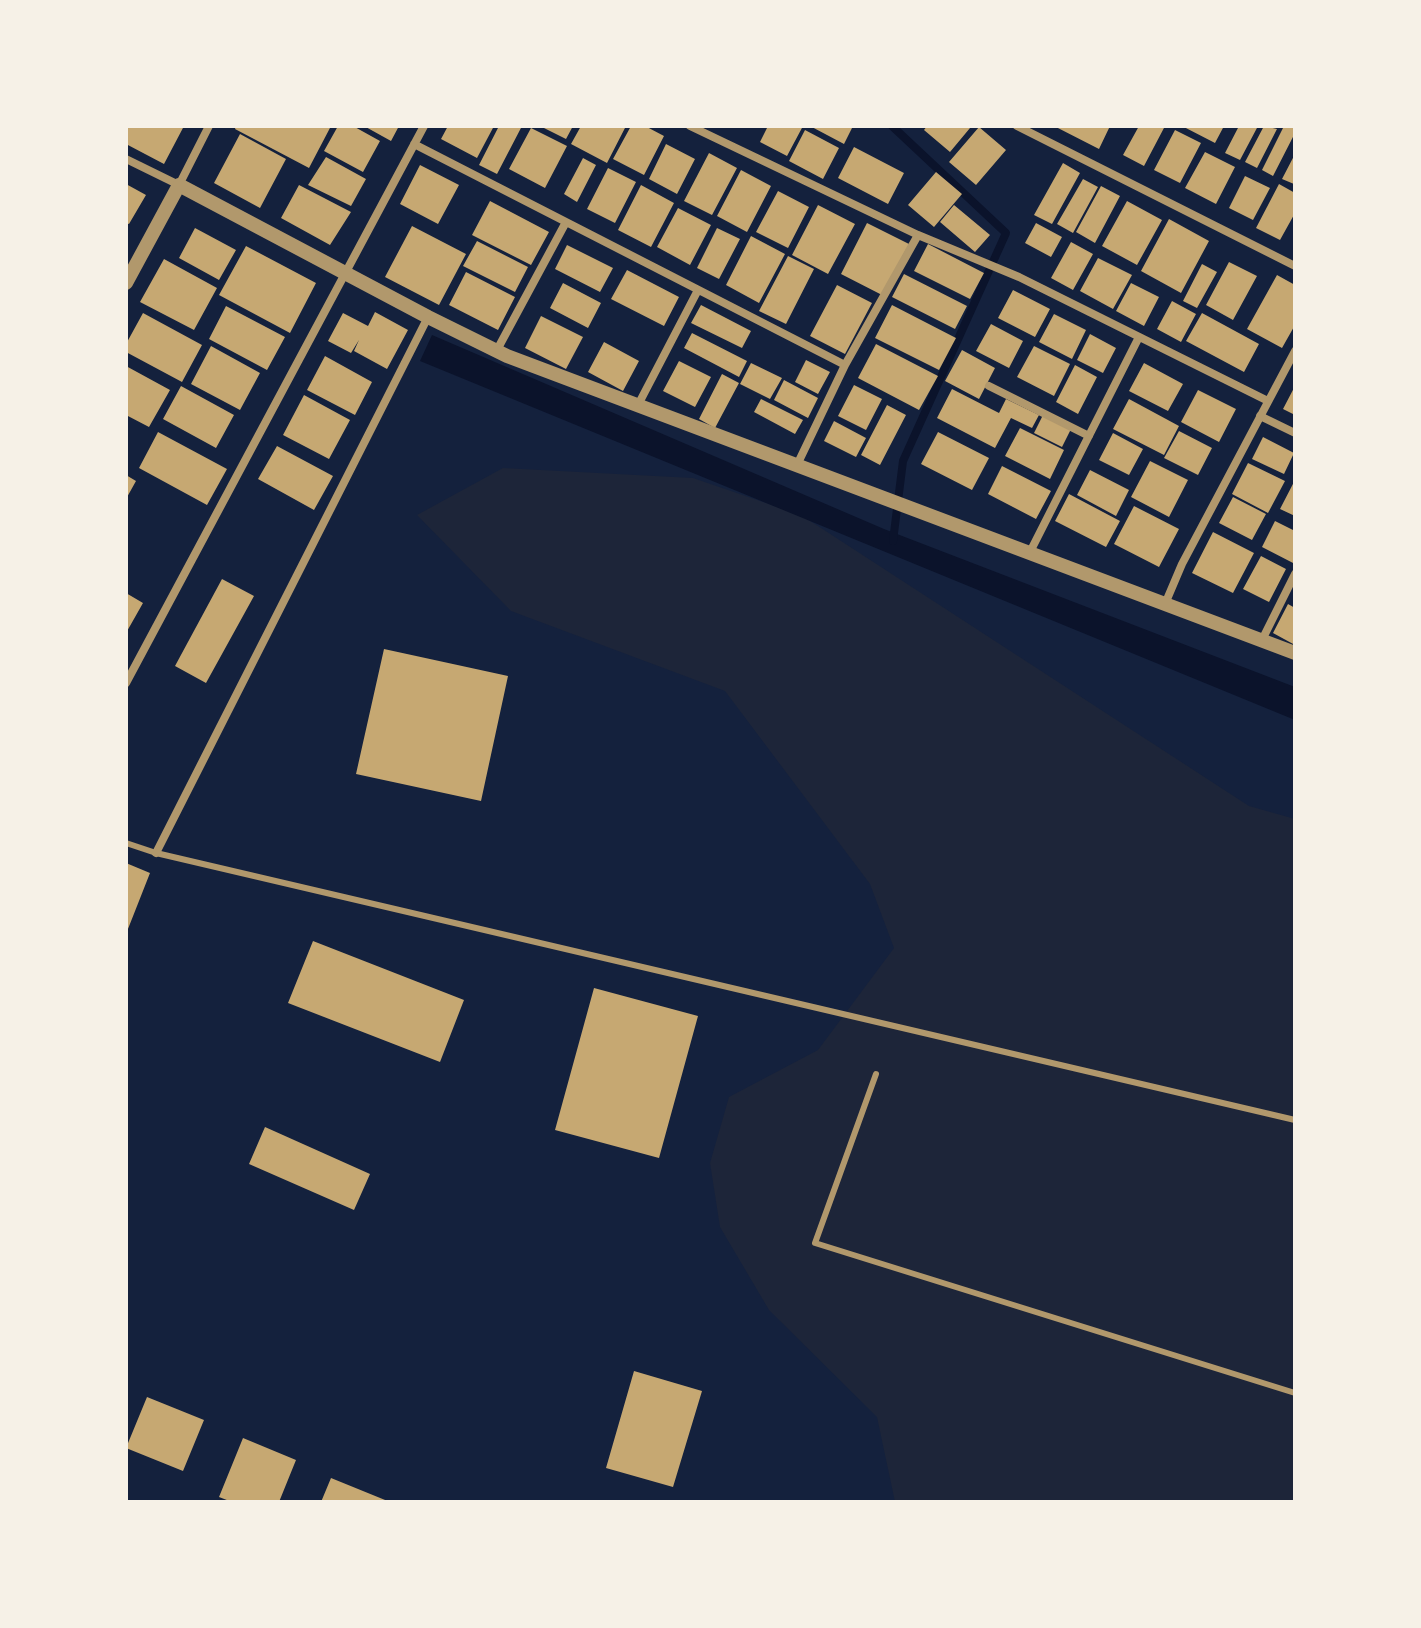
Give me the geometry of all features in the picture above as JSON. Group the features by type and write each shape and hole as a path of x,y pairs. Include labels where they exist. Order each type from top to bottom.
{"street":[{"path":"126,283 209,126"},
{"path":"126,683 424,126"},
{"path":"690,126 918,235 1005,272 1268,401"},
{"path":"1017,126 1295,266"},
{"path":"414,144 845,365"},
{"path":"126,159 497,350 1295,653"},
{"path":"497,350 566,222"},
{"path":"797,465 845,365 918,235"},
{"path":"638,405 698,290"},
{"path":"156,853 428,317"},
{"path":"1030,552 1139,337"},
{"path":"1165,604 1182,564 1295,351"},
{"path":"989,386 1089,436"},
{"path":"1260,416 1295,433"},
{"path":"1262,640 1295,574"}],"lane":[{"path":"126,843 156,853 1295,1120"},
{"path":"876,1074 815,1243 1295,1393"}],"shaded area":[{"path":"432,335 884,529 1295,687 1295,720 420,361"},
{"path":"503,468 693,478 801,515 1249,806 1295,819 1295,1502 895,1502 877,1417 769,1310 720,1227 710,1163 729,1097 818,1050 894,948 870,884 725,691 511,611 417,515"}],"building":[{"path":"128,126 184,126 164,164 126,144"},
{"path":"236,126 331,126 309,168 235,129"},
{"path":"338,126 353,126 380,141 363,172 324,151"},
{"path":"364,126 399,126 391,141"},
{"path":"448,126 494,126 477,158 441,139"},
{"path":"499,126 522,126 497,174 479,165"},
{"path":"540,126 573,126 566,139"},
{"path":"581,126 626,126 607,163 571,144"},
{"path":"631,126 645,126 664,136 644,175 613,159"},
{"path":"768,126 803,126 787,156 760,142"},
{"path":"810,126 853,126 844,144"},
{"path":"927,126 970,128 950,152 924,130"},
{"path":"1054,126 1110,126 1099,149"},
{"path":"1139,126 1165,126 1144,166 1123,155"},
{"path":"1182,126 1224,126 1215,143"},
{"path":"1239,126 1258,126 1240,160 1225,153"},
{"path":"1264,126 1277,129 1257,168 1245,162"},
{"path":"1284,126 1295,127 1295,133 1273,176 1262,170"},
{"path":"979,127 1006,150 976,185 949,162"},
{"path":"531,128 567,146 545,188 509,169"},
{"path":"805,130 839,148 823,179 789,161"},
{"path":"1175,130 1201,143 1180,183 1154,170"},
{"path":"240,134 286,159 260,208 214,183"},
{"path":"666,144 695,159 677,194 649,179"},
{"path":"854,147 904,173 888,204 838,178"},
{"path":"1205,152 1235,167 1216,204 1185,188"},
{"path":"709,153 737,168 712,215 684,201"},
{"path":"1295,154 1295,182 1294,184 1282,179"},
{"path":"326,157 366,179 351,206 308,185"},
{"path":"583,158 596,165 577,202 564,194"},
{"path":"1063,163 1080,173 1052,224 1034,215"},
{"path":"420,165 459,185 438,224 400,204"},
{"path":"608,168 636,182 615,223 587,209"},
{"path":"741,170 771,186 747,232 717,216"},
{"path":"936,172 962,194 934,227 908,205"},
{"path":"1245,176 1270,188 1253,220 1229,208"},
{"path":"1083,179 1098,187 1073,233 1057,224"},
{"path":"126,184 146,195 129,224 126,223"},
{"path":"1279,184 1295,193 1295,213 1280,240 1256,228"},
{"path":"299,185 351,212 330,245 281,218"},
{"path":"641,185 674,203 651,247 618,230"},
{"path":"1101,186 1120,196 1095,243 1076,232"},
{"path":"778,191 809,207 788,248 756,232"},
{"path":"490,201 549,232 531,265 472,235"},
{"path":"1127,201 1162,220 1137,265 1102,246"},
{"path":"818,205 855,224 828,274 792,255"},
{"path":"954,205 990,235 975,252 940,222"},
{"path":"678,208 711,225 690,265 657,247"},
{"path":"1169,219 1209,241 1181,293 1141,271"},
{"path":"867,223 909,244 882,295 841,274"},
{"path":"1036,223 1062,237 1051,257 1025,243"},
{"path":"412,226 466,254 439,305 385,277"},
{"path":"195,228 236,250 219,280 179,258"},
{"path":"717,228 740,239 719,279 697,268"},
{"path":"751,236 785,254 759,303 726,285"},
{"path":"477,241 528,267 515,292 463,266"},
{"path":"1071,242 1093,254 1073,290 1051,278"},
{"path":"928,244 984,273 970,299 914,271"},
{"path":"567,245 613,268 600,292 555,269"},
{"path":"246,246 316,283 290,333 219,295"},
{"path":"788,256 814,269 786,324 759,311"},
{"path":"1098,258 1132,275 1113,309 1080,291"},
{"path":"164,259 217,288 194,330 140,302"},
{"path":"1229,262 1257,276 1233,320 1206,305"},
{"path":"1202,264 1217,272 1197,308 1183,301"},
{"path":"627,270 679,297 664,326 611,299"},
{"path":"466,272 515,297 498,330 449,305"},
{"path":"904,274 967,306 955,329 892,297"},
{"path":"1277,275 1295,285 1295,325 1282,348 1247,329"},
{"path":"563,283 601,303 588,328 550,308"},
{"path":"1131,283 1159,297 1144,326 1116,311"},
{"path":"837,285 872,303 845,354 810,336"},
{"path":"1013,290 1050,309 1035,337 998,318"},
{"path":"1172,301 1196,314 1181,342 1157,329"},
{"path":"701,305 751,331 742,348 691,323"},
{"path":"892,305 956,338 939,370 875,338"},
{"path":"226,306 285,337 267,370 209,339"},
{"path":"375,312 408,330 387,369 354,351 359,340 351,353 328,341 343,313 368,326"},
{"path":"143,313 202,345 182,382 126,352 126,344"},
{"path":"1202,313 1259,344 1244,372 1186,341"},
{"path":"1054,314 1086,330 1072,359 1039,342"},
{"path":"541,316 583,337 566,369 525,348"},
{"path":"991,324 1023,341 1009,368 976,351"},
{"path":"692,333 747,361 739,377 684,348"},
{"path":"1090,334 1116,348 1103,373 1077,360"},
{"path":"604,342 639,361 623,391 588,372"},
{"path":"876,344 938,376 919,410 858,378"},
{"path":"211,346 260,373 240,410 191,384"},
{"path":"1034,346 1070,364 1054,396 1017,377"},
{"path":"962,350 995,368 979,399 945,381"},
{"path":"325,356 372,382 355,415 307,390"},
{"path":"806,360 830,372 818,394 795,382"},
{"path":"679,361 711,377 695,407 663,391"},
{"path":"751,363 782,378 770,399 740,384"},
{"path":"1144,363 1183,384 1168,411 1129,391"},
{"path":"1075,365 1097,377 1078,414 1056,402"},
{"path":"126,366 170,390 149,427 126,415"},
{"path":"722,374 739,383 715,428 699,419"},
{"path":"784,380 818,398 808,418 774,400"},
{"path":"854,385 882,399 866,430 838,416"},
{"path":"181,386 234,415 216,448 163,419"},
{"path":"1295,386 1295,415 1283,409"},
{"path":"952,389 999,413 1006,399 1039,415 1032,428 1011,418 995,448 937,418"},
{"path":"1198,390 1236,409 1219,442 1181,422"},
{"path":"304,395 350,420 329,459 283,435"},
{"path":"761,399 803,420 795,434 754,412"},
{"path":"1129,399 1179,426 1164,455 1113,429"},
{"path":"887,405 906,415 880,465 861,455"},
{"path":"1043,415 1071,429 1062,447 1034,433"},
{"path":"834,421 866,438 856,457 824,441"},
{"path":"1020,428 1064,450 1050,479 1005,456"},
{"path":"1179,431 1212,448 1198,475 1164,458"},
{"path":"158,432 227,469 207,505 139,468"},
{"path":"938,432 989,458 972,490 921,464"},
{"path":"1113,433 1143,449 1129,475 1099,460"},
{"path":"1263,437 1294,453 1284,474 1252,459"},
{"path":"277,446 333,476 314,510 258,479"},
{"path":"1150,461 1188,480 1169,517 1131,497"},
{"path":"1248,463 1285,481 1268,513 1232,494"},
{"path":"1002,466 1051,491 1036,519 988,494"},
{"path":"1090,470 1129,490 1116,516 1077,495"},
{"path":"126,475 136,481 126,499"},
{"path":"1295,480 1295,516 1280,509"},
{"path":"1069,494 1120,521 1106,547 1055,521"},
{"path":"1233,497 1266,514 1252,540 1219,523"},
{"path":"1134,506 1179,529 1159,567 1114,544"},
{"path":"1275,521 1295,531 1295,564 1262,547"},
{"path":"1213,532 1254,553 1233,593 1192,573"},
{"path":"1261,556 1286,569 1269,602 1243,589"},
{"path":"222,579 254,596 206,683 175,666"},
{"path":"126,593 143,603 126,633"},
{"path":"1288,604 1295,608 1295,645 1273,633"},
{"path":"384,649 508,676 481,801 356,774"},
{"path":"126,863 150,873 126,934"},
{"path":"313,941 464,1000 440,1062 288,1003"},
{"path":"594,988 698,1016 659,1158 555,1130"},
{"path":"265,1127 370,1174 354,1210 249,1164"},
{"path":"634,1371 702,1391 673,1487 606,1468"},
{"path":"147,1397 204,1420 183,1471 126,1448"},
{"path":"243,1438 296,1460 279,1502 232,1502 219,1497"},
{"path":"331,1478 390,1502 321,1502"}],"waterway":[{"path":"892,126 1006,233 903,461 893,541"}]}
